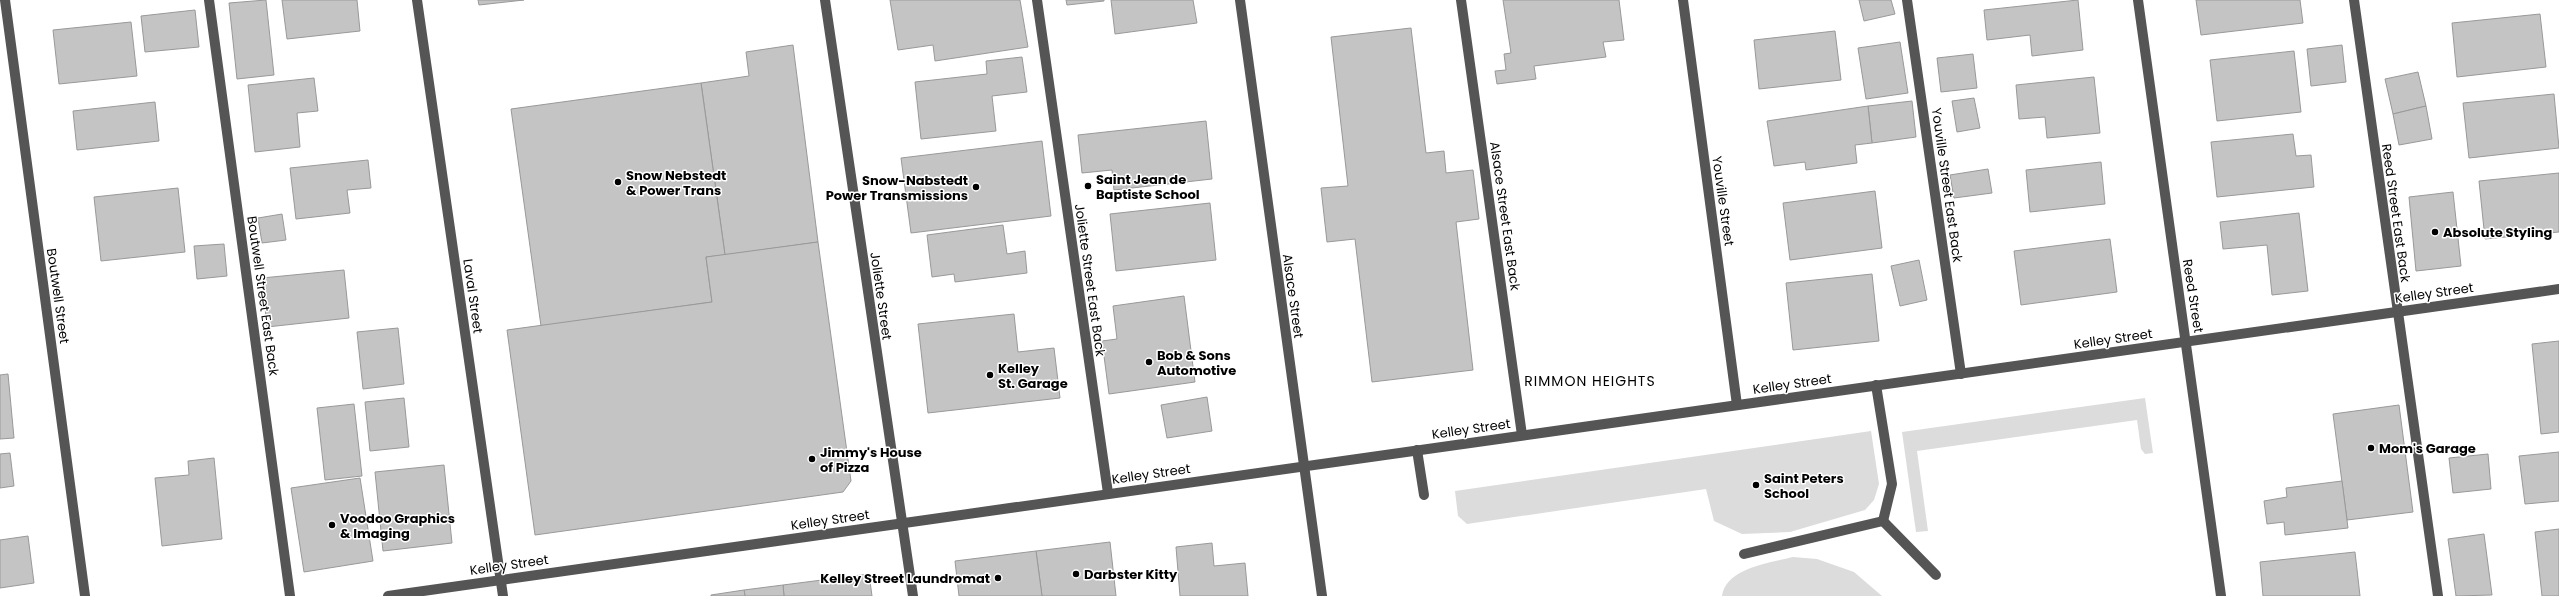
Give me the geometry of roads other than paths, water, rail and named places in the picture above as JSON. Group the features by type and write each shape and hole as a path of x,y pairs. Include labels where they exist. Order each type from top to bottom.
{"street":[{"name":"Boutwell Street","path":"5,0 85,596"},
{"name":"Boutwell Street East Back","path":"209,0 290,596"},
{"name":"Laval Street","path":"417,0 503,596"},
{"name":"Joliette Street","path":"824,0 912,596"},
{"name":"Joliette Street East Back","path":"1037,0 1108,493"},
{"name":"Alsace Street","path":"1240,0 1322,596"},
{"name":"Alsace Street East Back","path":"1461,0 1522,435"},
{"name":"Youville Street","path":"1683,0 1738,405"},
{"name":"Youville Street East Back","path":"1907,0 1961,374"},
{"name":"Reed Street","path":"2138,0 2187,341 2221,596"},
{"name":"Reed Street East Back","path":"2354,0 2438,596"},
{"name":"Kelley Street","path":"388,596 2559,289"},
{"path":"1876,386 1892,484 1882,521"},
{"path":"1418,450 1424,495"},
{"path":"1744,554 1882,521"},
{"path":"1882,521 1936,574"}],"place":[{"name":"Snow Nebstedt & Power Trans","path":"618,182"},
{"name":"Saint Jean de Baptiste School","path":"1088,186"},
{"name":"Snow-Nabstedt Power Transmissions","path":"976,187"},
{"name":"Absolute Styling","path":"2435,232"},
{"name":"Bob & Sons Automotive","path":"1149,362"},
{"name":"Kelley St. Garage","path":"990,375"},
{"name":"Mom's Garage","path":"2371,448"},
{"name":"Jimmy's House of Pizza","path":"812,459"},
{"name":"Saint Peters School","path":"1756,485"},
{"name":"Voodoo Graphics & Imaging","path":"332,525"},
{"name":"Darbster Kitty","path":"1076,574"},
{"name":"Kelley Street Laundromat","path":"998,578"}],"district":[{"name":"RIMMON HEIGHTS","path":"1590,381"}]}
